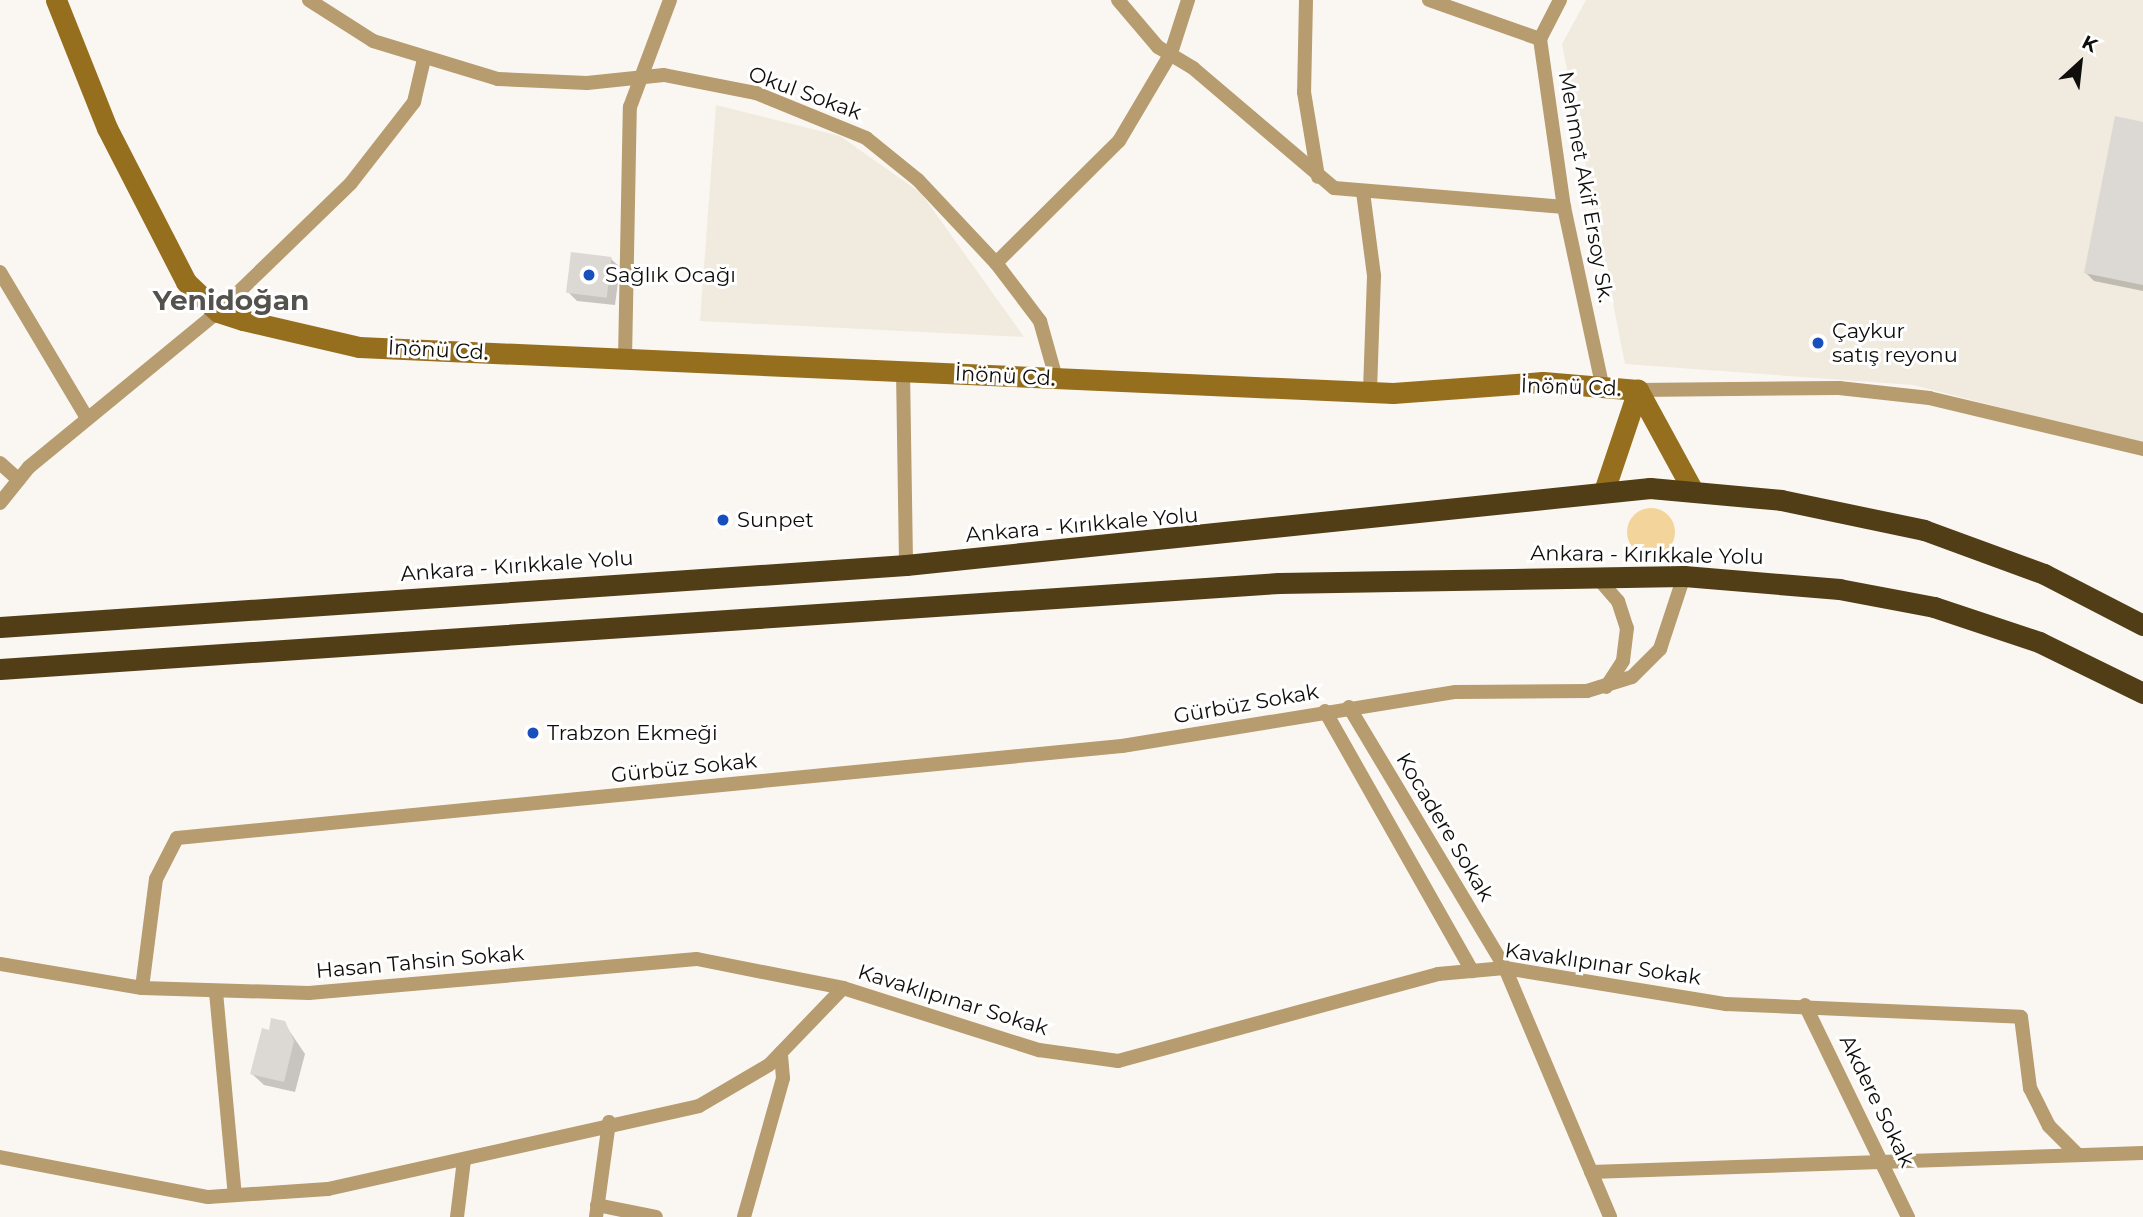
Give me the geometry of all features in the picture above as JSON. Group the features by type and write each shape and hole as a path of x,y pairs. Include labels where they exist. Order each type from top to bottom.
{"highway":[{"name":"Ankara - Kırıkkale Yolu","path":"0,627 906,565 1205,538 1604,491 1692,489 1924,530 2044,574 2143,625"},
{"name":"Ankara - Kırıkkale Yolu","path":"0,669 1279,583 1684,576 1839,589 1934,607 2039,642 2143,693"}],"street":[{"name":"İnönü Cd.","path":"56,0 107,128 186,282 218,312 359,347 1370,392 1602,385 1638,390 1839,388 1929,398 2143,449"},
{"name":"Okul Sokak","path":"309,0 373,41 424,59 498,79 587,83 641,76 756,93 866,138 918,180 996,264 1040,321 1056,378"},
{"path":"625,359 630,107 670,0"},
{"path":"1118,0 1139,30 1171,53 1334,188 1564,207"},
{"path":"996,264 1119,141 1171,53 1188,0"},
{"path":"1306,0 1304,92 1318,177"},
{"path":"1429,0 1540,40 1560,0"},
{"name":"Mehmet Akif Ersoy Sk.","path":"1540,40 1564,207 1602,385"},
{"path":"0,503 19,480 86,416 218,312 387,144 414,102 424,59"},
{"path":"1363,192 1374,276 1370,392"},
{"path":"0,272 86,416"},
{"path":"902,371 906,565"},
{"path":"1638,390 1692,489"},
{"path":"1604,491 1638,390"},
{"path":"0,463 19,480"},
{"path":"1596,576 1618,601 1628,628 1623,661 1606,687"},
{"name":"Gürbüz Sokak","path":"142,988 156,879 177,838 1122,746 1349,707 1456,692 1606,687 1632,677 1660,649 1684,576"},
{"name":"Kocadere Sokak","path":"1349,707 1505,968 1610,1217"},
{"path":"1325,711 1472,971"},
{"name":"Hasan Tahsin Sokak","path":"0,964 142,988 309,993 698,959 843,988"},
{"name":"Kavaklıpınar Sokak","path":"0,1157 208,1197 328,1189 464,1160 609,1122 719,1098 781,1053 843,988 1039,1050 1118,1061 1472,971 1505,968 1726,1004 1805,1005 2021,1017 2030,1088 2049,1126 2077,1155"},
{"path":"216,992 235,1195"},
{"name":"Akdere Sokak","path":"1805,1005 1884,1162 1908,1217"},
{"path":"744,1217 783,1078 781,1053"},
{"path":"609,1122 597,1211 656,1217"},
{"path":"1591,1172 2143,1153"},
{"path":"457,1217 464,1160"}],"shaded area":[{"path":"1586,0 2143,0 2143,444 1913,385 1625,364 1562,44"},
{"path":"716,105 840,136 921,193 1024,337 700,321"},
{"path":"1651,508 1668,515 1675,532 1668,549 1651,556 1634,549 1627,532 1634,515"}],"building":[{"path":"2115,116 2143,122 2143,285 2084,273"},
{"name":"Sağlık Ocağı","path":"571,252 612,257 607,298 566,293"},
{"path":"271,1018 285,1021 294,1041 284,1082 250,1074 262,1028 269,1030"}],"place":[{"name":"Sağlık Ocağı","path":"589,275"},
{"name":"Çaykur satış reyonu","path":"1818,343"},
{"name":"Sunpet","path":"723,520"},
{"name":"Trabzon Ekmeği","path":"533,733"}],"district":[{"name":"Yenidoğan","path":"231,300"}]}
